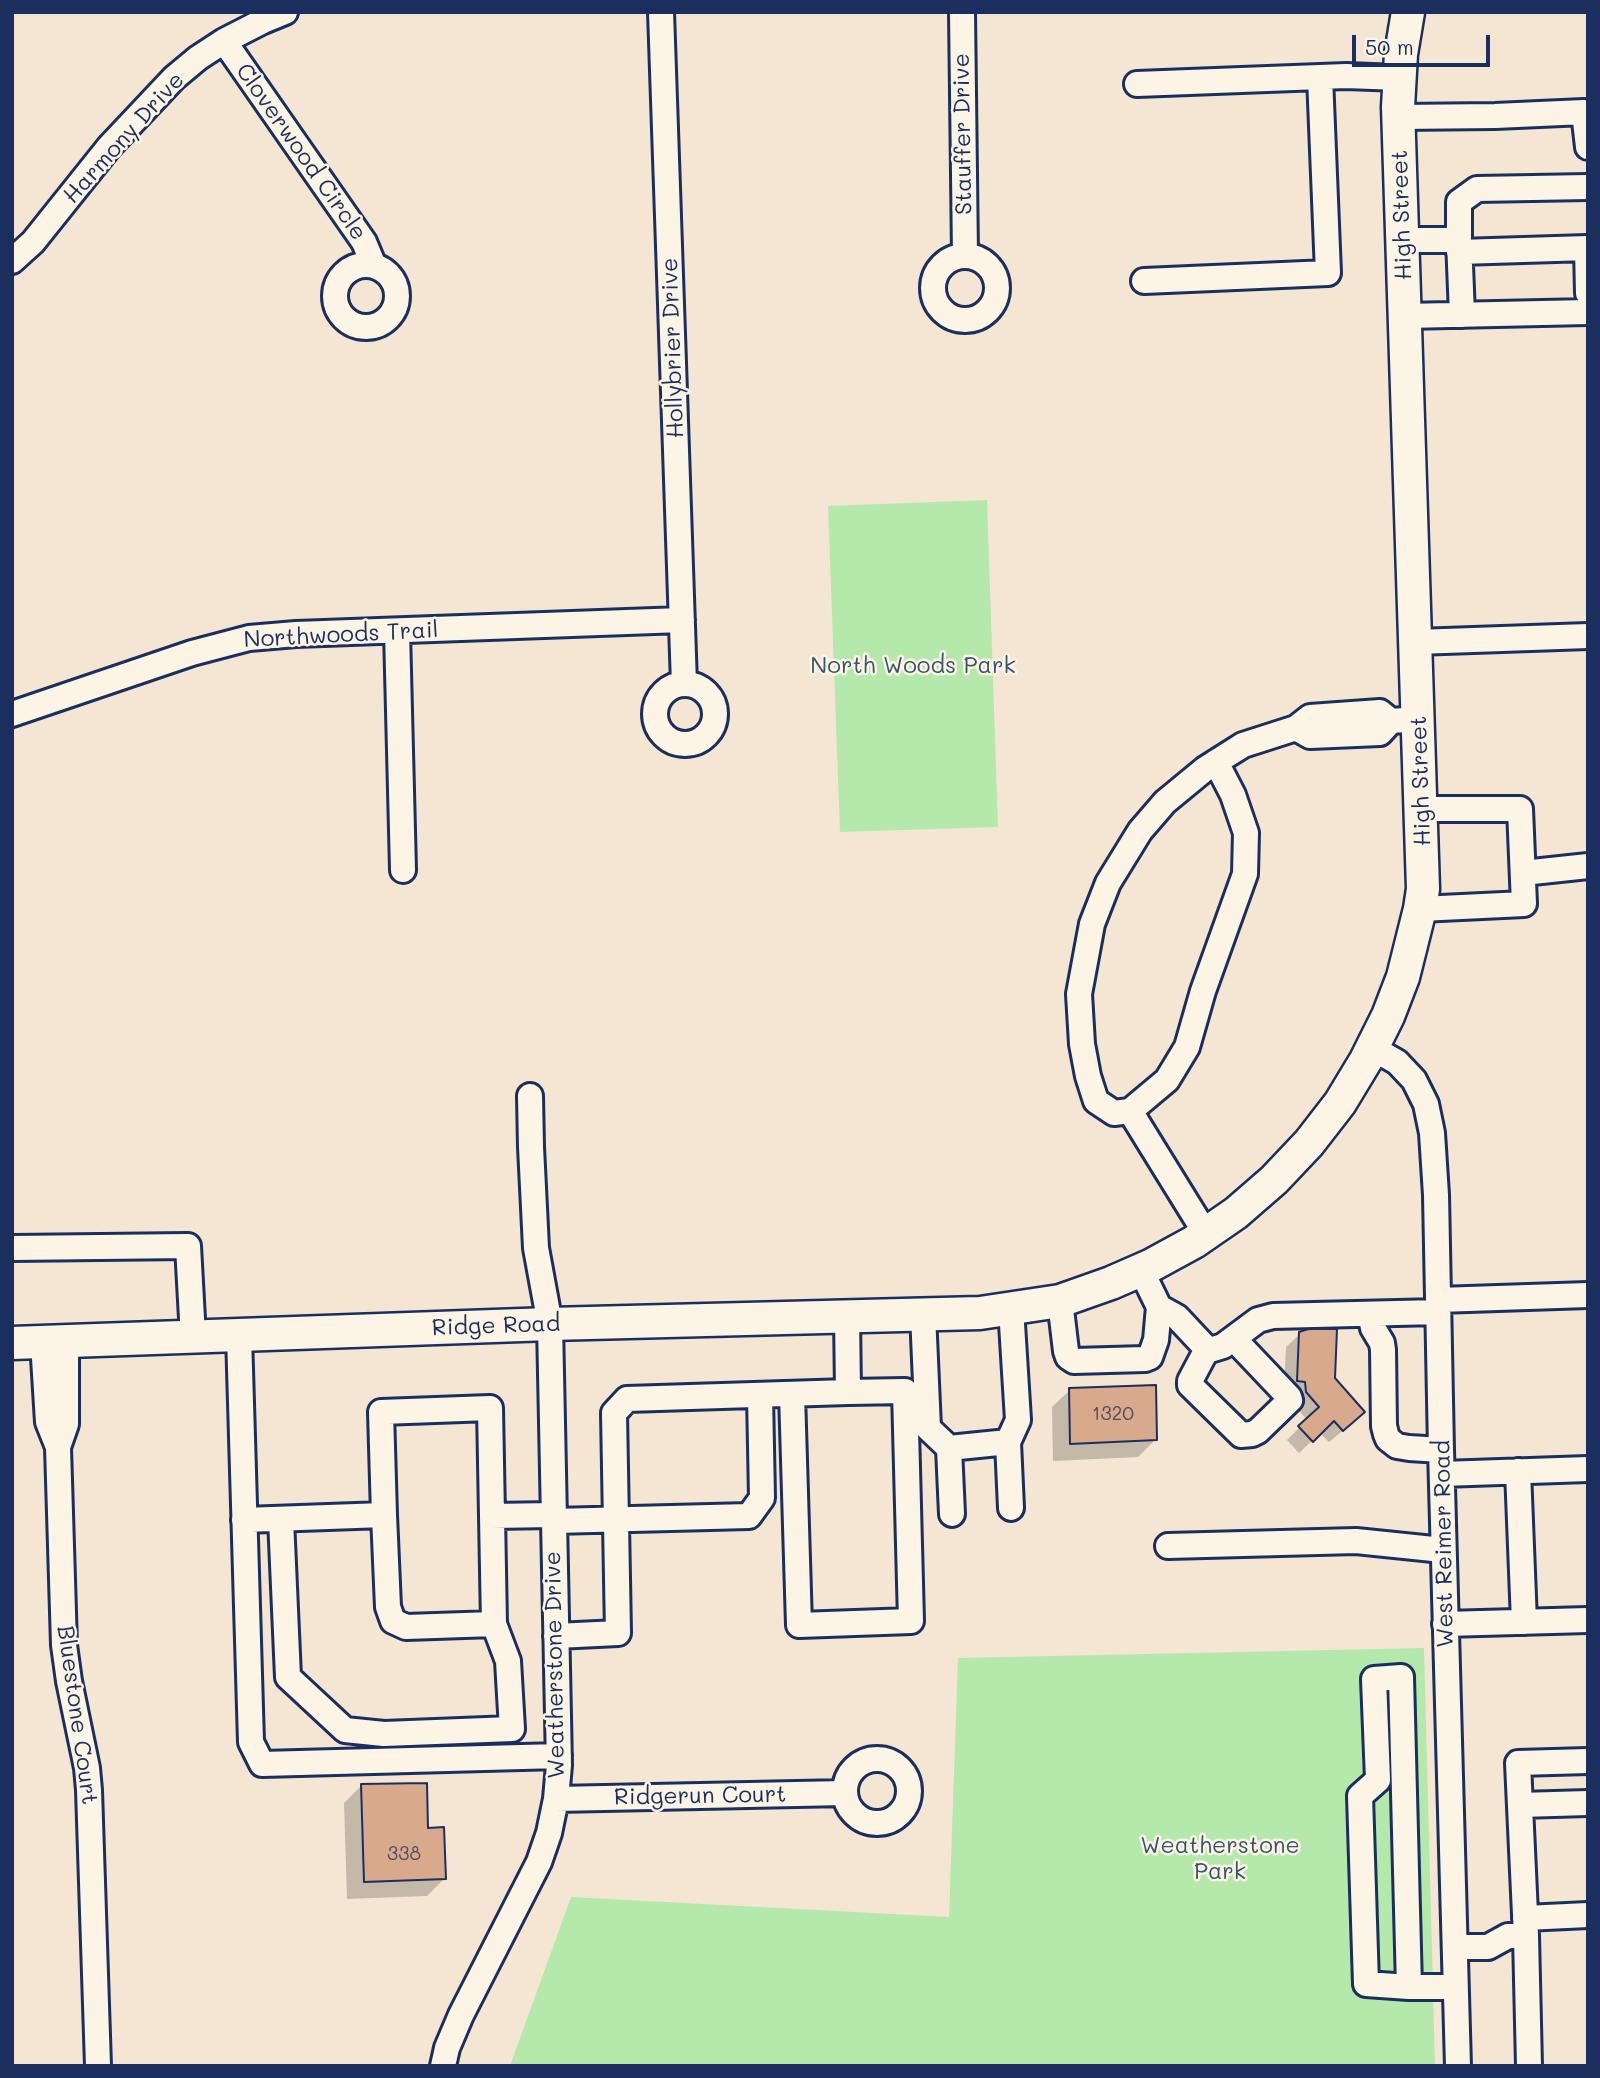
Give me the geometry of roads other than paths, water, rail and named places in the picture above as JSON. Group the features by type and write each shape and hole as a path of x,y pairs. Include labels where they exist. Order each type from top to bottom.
{"main road":[{"name":"High Street","path":"980,1312 1060,1301 1141,1270 1206,1234 1236,1213 1274,1180 1309,1143 1340,1103 1388,1016 1404,977 1423,889 1422,809 1405,720 1416,642 1398,117 1401,54 1408,12"},
{"name":"Ridge Road","path":"40,1342 980,1312"}],"street":[{"name":"Harmony Drive","path":"12,261 33,242 109,148 190,65 224,41 263,20 285,12"},
{"name":"Hollybrier Drive","path":"661,12 684,684"},
{"name":"Stauffer Drive","path":"962,12 965,255"},
{"name":"Cloverwood Circle","path":"224,41 364,242 374,266"},
{"path":"1137,84 1320,77 1400,78"},
{"path":"1144,281 1328,273 1320,77"},
{"path":"1398,117 1584,112 1588,147"},
{"path":"1462,315 1459,202 1477,189 1588,187"},
{"path":"1403,240 1459,246 1587,248 1588,293"},
{"path":"1405,316 1588,312"},
{"name":"Northwoods Trail","path":"12,715 192,653 249,638 682,620"},
{"path":"397,631 403,870"},
{"path":"1416,642 1588,636"},
{"path":"1216,762 1233,795 1246,833 1245,874 1203,991 1187,1047 1167,1080 1130,1111 1114,1113 1096,1101 1088,1076 1082,1044 1079,994 1092,924 1108,883 1140,831 1166,802 1216,762 1243,745 1296,728 1310,717 1380,712 1405,720"},
{"path":"1420,909 1524,904 1520,810 1422,809"},
{"path":"1523,873 1588,866"},
{"name":"West Reimer Road","path":"1371,1048 1397,1062 1414,1080 1426,1104 1432,1133 1436,1183 1443,1550 1458,2066"},
{"name":"Weatherstone Drive","path":"443,2066 447,2048 461,2015 539,1862 556,1799 559,1756 550,1324 536,1248 530,1096"},
{"path":"1130,1111 1206,1234"},
{"path":"12,1248 188,1246 193,1336"},
{"path":"1060,1301 1066,1351 1074,1361 1145,1359 1150,1357 1156,1340 1158,1307 1141,1270"},
{"path":"1207,1349 1219,1348 1258,1321 1273,1316 1370,1314 1588,1295"},
{"path":"1158,1307 1177,1317 1207,1349"},
{"path":"1011,1308 1018,1419 1008,1442 1011,1508"},
{"path":"923,1314 929,1428 949,1448 952,1514"},
{"path":"1370,1314 1383,1350 1384,1426 1388,1439 1397,1446 1409,1448 1441,1462 1518,1471 1588,1469"},
{"path":"847,1316 848,1392"},
{"path":"239,1335 251,1742 262,1764 559,1756"},
{"path":"1207,1349 1189,1385 1241,1434 1252,1434 1290,1400 1234,1339"},
{"name":"Bluestone Court","path":"40,1342 66,1424 58,1447 64,1645 89,1790 98,2066"},
{"path":"556,1636 618,1633 614,1413 627,1399 848,1392 905,1391 911,1621 799,1625 793,1394"},
{"path":"492,1516 616,1519 748,1516 762,1498 760,1395"},
{"path":"281,1519 288,1677 345,1730 384,1734 512,1729 508,1661 494,1625 490,1408 381,1412 387,1606 393,1621 406,1627 494,1625"},
{"path":"949,1448 1008,1442"},
{"path":"1518,1471 1524,1622"},
{"path":"244,1520 384,1515"},
{"path":"1168,1546 1356,1541 1443,1550"},
{"path":"1445,1624 1588,1620"},
{"path":"1409,1986 1401,1677 1374,1679 1378,1780 1360,1796 1366,1984 1409,1986 1455,1986"},
{"path":"1529,2066 1518,1763 1588,1761"},
{"name":"Ridgerun Court","path":"556,1799 845,1793"},
{"path":"1520,1805 1588,1802"},
{"path":"1455,1947 1488,1947 1505,1958 1526,1937 1588,1915"}],"park label":[{"name":"North Woods Park","path":"913,666"},
{"name":"Weatherstone Park","path":"1220,1859"}]}
